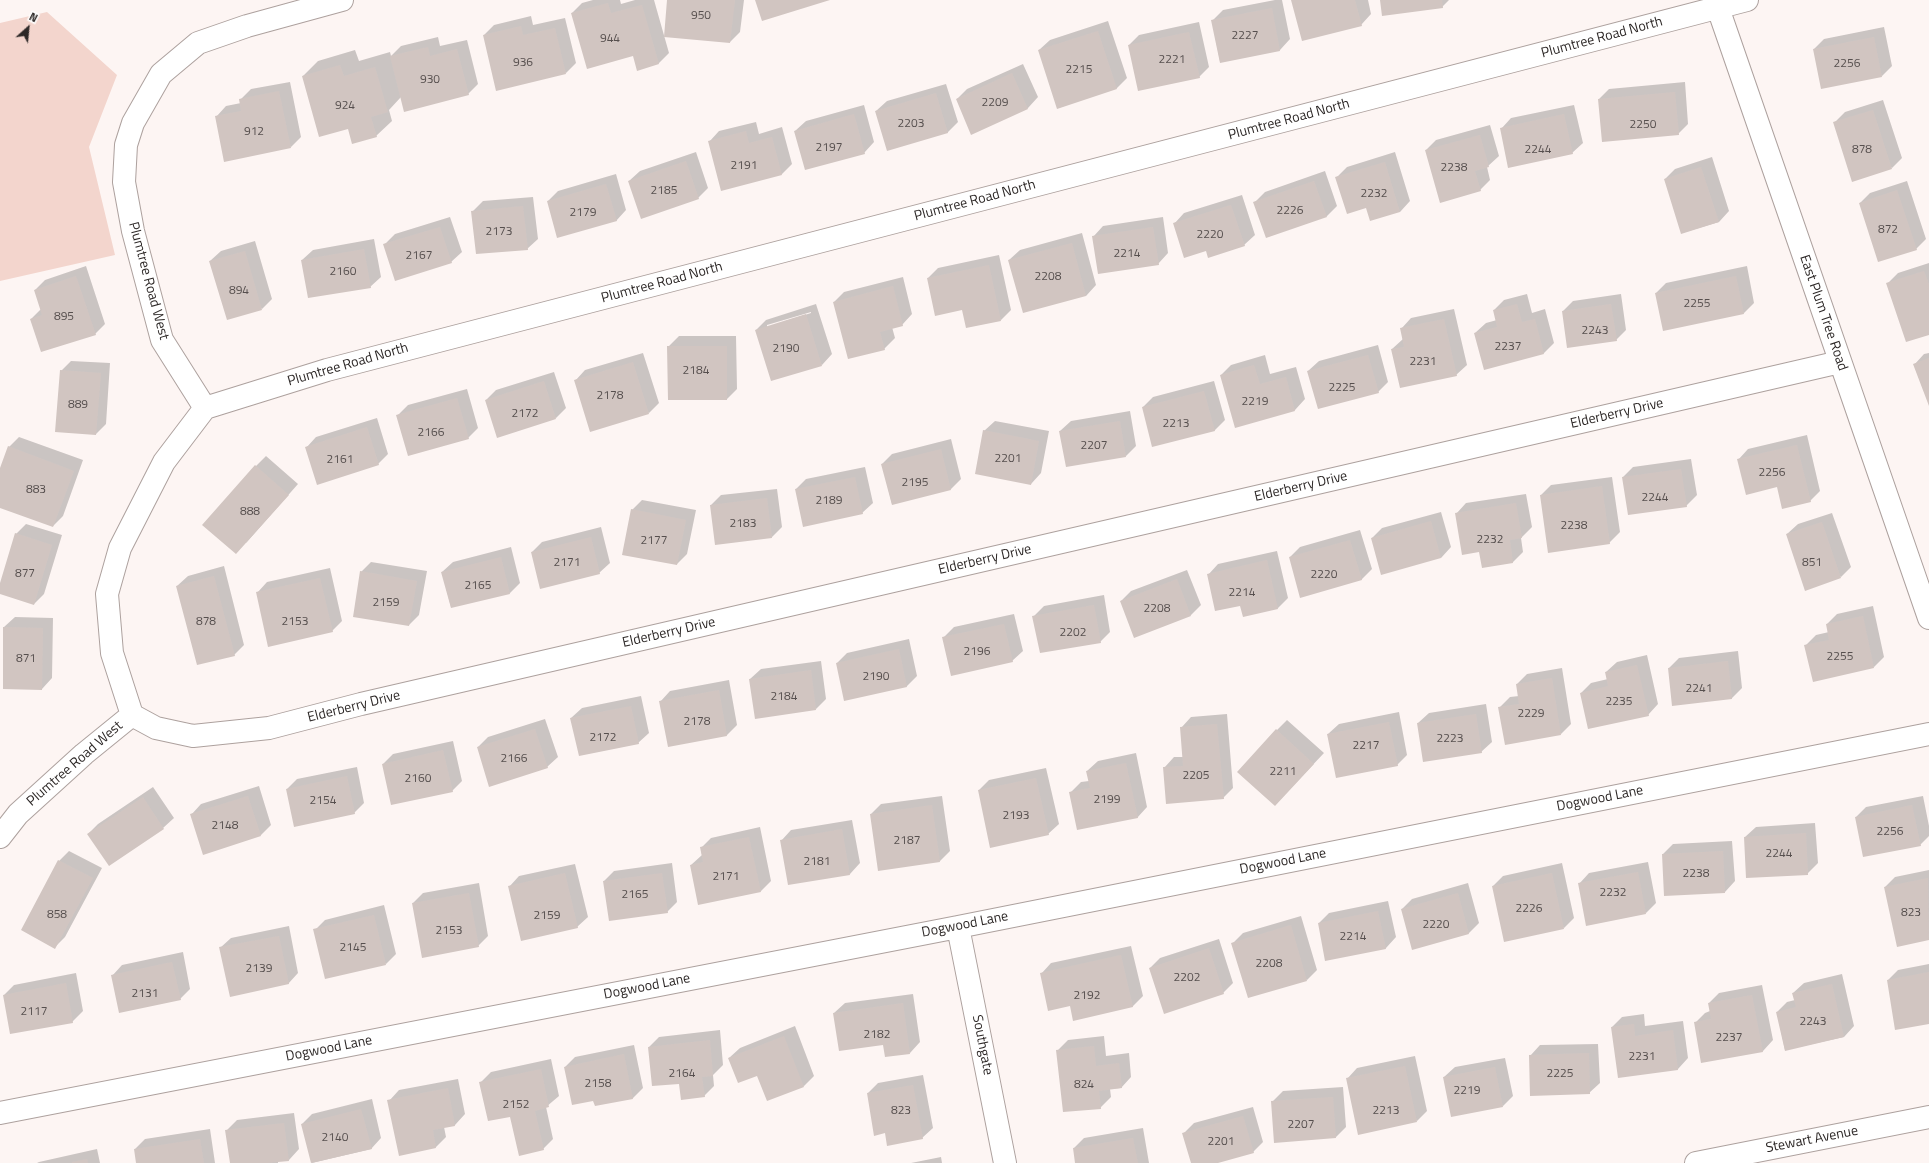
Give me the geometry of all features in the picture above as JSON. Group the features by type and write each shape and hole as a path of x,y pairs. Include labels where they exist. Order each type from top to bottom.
{"street":[{"name":"Plumtree Road West","path":"0,837 18,814 84,754 132,715 112,653 107,594 120,548 164,462 205,408 162,340 133,231 124,182 126,145 133,123 161,74 198,43 247,26 342,0"},
{"name":"Plumtree Road North","path":"205,408 343,366 1747,0"},
{"name":"East Plum Tree Road","path":"1718,8 1929,618"},
{"name":"Elderberry Drive","path":"132,715 156,728 193,736 269,728 361,704 1840,362"},
{"name":"Dogwood Lane","path":"0,1113 958,927 1929,734"},
{"name":"Southgate","path":"958,927 1005,1163"},
{"name":"Stewart Avenue","path":"1696,1163 1929,1117"}],"shaded area":[{"path":"47,12 117,75 89,147 115,255 0,281 0,23"}],"building":[{"path":"667,0 735,0 730,43 664,37"},
{"path":"755,0 830,0 762,21"},
{"path":"1291,0 1355,0 1362,26 1302,41"},
{"path":"1380,0 1442,0 1443,8 1382,16"},
{"path":"608,3 611,13 642,5 659,64 637,71 633,56 587,69 571,13"},
{"path":"1272,8 1280,51 1220,63 1211,20"},
{"path":"521,26 523,35 555,28 566,74 496,91 483,35"},
{"path":"1098,31 1117,89 1057,109 1038,50"},
{"path":"1189,32 1200,78 1138,91 1128,45"},
{"path":"1874,37 1882,77 1821,89 1813,49"},
{"path":"428,47 430,56 457,49 469,95 404,112 390,56"},
{"path":"340,65 344,76 375,67 388,112 371,117 377,137 352,144 348,129 319,137 302,76"},
{"path":"1012,73 1028,109 971,135 956,99"},
{"path":"279,91 291,148 224,162 215,116 241,111 239,99"},
{"path":"1675,92 1679,135 1602,142 1598,99"},
{"path":"936,93 948,133 887,151 875,111"},
{"path":"1873,110 1892,169 1852,182 1833,122"},
{"path":"854,114 865,154 805,170 794,131"},
{"path":"1564,114 1573,154 1508,168 1500,128"},
{"path":"746,131 749,143 772,137 782,175 721,191 708,141"},
{"path":"1480,135 1489,167 1475,171 1481,191 1440,203 1425,150"},
{"path":"686,161 699,199 641,219 628,181"},
{"path":"1385,162 1400,212 1370,221 1366,208 1347,214 1335,177"},
{"path":"1701,167 1719,222 1681,234 1664,179"},
{"path":"1314,181 1327,217 1266,238 1253,202"},
{"path":"606,184 617,221 557,238 547,201"},
{"path":"1897,190 1917,250 1878,262 1859,203"},
{"path":"1231,205 1245,246 1208,258 1206,251 1184,258 1173,223"},
{"path":"523,206 528,250 476,254 471,211"},
{"path":"440,227 452,263 395,281 383,244"},
{"path":"1153,227 1159,265 1098,274 1092,236"},
{"path":"1072,243 1086,296 1023,313 1008,260"},
{"path":"364,249 371,288 308,298 301,260"},
{"path":"245,251 262,310 227,320 209,261"},
{"path":"989,265 1001,321 966,328 962,310 935,316 927,278"},
{"path":"1924,271 1929,284 1929,335 1906,342 1886,283"},
{"path":"76,276 96,335 41,352 30,319 42,315 34,290"},
{"path":"1736,276 1744,314 1663,331 1655,293"},
{"path":"893,286 903,326 880,332 885,350 848,359 833,302"},
{"path":"1517,304 1522,322 1535,319 1544,354 1484,370 1474,333 1497,327 1493,310"},
{"path":"1611,304 1617,341 1567,348 1562,311"},
{"path":"806,314 822,366 771,381 755,330"},
{"path":"1444,319 1457,376 1400,388 1391,349 1404,347 1400,328"},
{"path":"667,346 727,346 727,400 668,400"},
{"path":"1368,355 1379,393 1318,409 1307,371"},
{"path":"1929,358 1929,406 1913,364"},
{"path":"633,362 649,414 590,432 574,380"},
{"path":"1254,365 1260,384 1286,377 1295,411 1235,428 1220,375"},
{"path":"60,370 101,373 96,435 55,432"},
{"path":"544,381 556,419 497,438 485,400"},
{"path":"1204,391 1215,431 1152,447 1142,407"},
{"path":"457,398 469,439 408,456 396,415"},
{"path":"1120,421 1126,457 1066,467 1059,431"},
{"path":"367,427 379,465 317,485 305,447"},
{"path":"983,430 1039,441 1031,485 975,474"},
{"path":"1797,445 1811,502 1782,509 1777,487 1746,495 1737,459"},
{"path":"8,446 74,471 53,527 0,508 0,468"},
{"path":"941,449 951,490 892,505 881,464"},
{"path":"255,465 289,495 236,554 202,525"},
{"path":"1681,469 1687,507 1628,515 1622,477"},
{"path":"855,477 863,514 803,527 795,489"},
{"path":"1602,486 1610,544 1548,553 1540,495"},
{"path":"767,498 772,538 715,545 710,505"},
{"path":"1516,503 1522,538 1510,540 1513,563 1482,568 1479,552 1462,555 1455,513"},
{"path":"631,509 686,520 677,565 622,555"},
{"path":"1431,521 1441,558 1381,575 1371,538"},
{"path":"1822,522 1841,578 1805,591 1786,534"},
{"path":"15,533 52,545 34,605 0,594 0,583"},
{"path":"591,537 600,574 540,589 531,552"},
{"path":"1350,540 1362,580 1300,598 1289,557"},
{"path":"501,557 510,594 451,608 441,572"},
{"path":"1267,560 1278,609 1243,617 1240,606 1215,611 1207,574"},
{"path":"360,571 417,581 409,626 353,617"},
{"path":"214,576 235,656 197,665 176,586"},
{"path":"320,578 333,632 268,647 256,592"},
{"path":"1177,579 1191,616 1134,638 1120,601"},
{"path":"1094,605 1101,643 1040,653 1032,616"},
{"path":"1863,616 1874,668 1813,682 1804,645 1829,640 1826,624"},
{"path":"1004,624 1013,662 951,676 942,637"},
{"path":"3,627 43,628 42,690 3,689"},
{"path":"899,649 907,687 844,701 836,663"},
{"path":"1728,661 1732,699 1672,706 1668,668"},
{"path":"1637,665 1649,716 1588,729 1580,693 1608,686 1605,672"},
{"path":"811,670 816,710 755,719 749,679"},
{"path":"1552,678 1561,735 1505,745 1498,707 1519,704 1516,684"},
{"path":"719,690 727,736 668,747 659,701"},
{"path":"631,706 639,744 579,756 570,718"},
{"path":"1476,714 1482,753 1423,762 1417,723"},
{"path":"1389,722 1398,766 1336,778 1327,734"},
{"path":"1217,724 1224,799 1166,804 1163,767 1183,766 1180,727"},
{"path":"535,729 548,768 489,787 477,747"},
{"path":"1276,729 1314,764 1275,806 1237,772"},
{"path":"443,750 453,792 391,805 382,764"},
{"path":"1126,763 1138,818 1077,830 1069,792 1090,788 1086,771"},
{"path":"347,776 355,814 294,827 286,789"},
{"path":"1036,778 1049,835 990,848 978,790"},
{"path":"248,796 261,836 203,855 190,814"},
{"path":"143,797 164,829 109,866 87,834"},
{"path":"932,805 940,862 878,871 870,814"},
{"path":"1912,805 1921,846 1863,857 1855,817"},
{"path":"842,829 850,875 788,885 780,840"},
{"path":"1806,833 1808,875 1746,878 1744,837"},
{"path":"749,837 761,892 698,905 690,865 703,862 700,847"},
{"path":"1723,851 1725,893 1664,896 1662,854"},
{"path":"58,860 93,878 55,949 21,930"},
{"path":"1638,872 1646,914 1586,926 1578,883"},
{"path":"565,873 578,928 521,941 508,886"},
{"path":"662,873 668,913 609,921 603,881"},
{"path":"1552,873 1564,929 1504,942 1492,886"},
{"path":"1928,878 1929,940 1897,947 1884,887"},
{"path":"469,893 479,947 422,958 412,903"},
{"path":"1458,893 1469,934 1412,950 1401,909"},
{"path":"1378,911 1386,949 1325,961 1318,923"},
{"path":"374,915 386,965 325,979 313,929"},
{"path":"1291,925 1307,981 1248,998 1231,943"},
{"path":"279,936 289,984 230,997 219,947"},
{"path":"1209,948 1224,994 1164,1014 1149,968"},
{"path":"1121,955 1133,1007 1073,1021 1070,1006 1048,1011 1040,973"},
{"path":"172,962 181,1000 119,1013 111,975"},
{"path":"1929,972 1929,1024 1895,1030 1887,980"},
{"path":"66,983 73,1023 10,1034 3,995"},
{"path":"1832,984 1844,1037 1785,1051 1776,1012 1796,1007 1792,993"},
{"path":"1752,995 1763,1052 1701,1063 1694,1022 1711,1019 1708,1003"},
{"path":"903,1003 910,1054 885,1057 883,1045 839,1051 833,1013"},
{"path":"1634,1024 1635,1036 1673,1030 1678,1070 1618,1078 1611,1027"},
{"path":"784,1036 804,1087 767,1101 757,1076 738,1083 728,1058"},
{"path":"710,1040 713,1076 702,1077 705,1097 681,1100 679,1084 652,1086 648,1047"},
{"path":"1094,1046 1096,1066 1119,1063 1122,1088 1099,1091 1101,1109 1063,1112 1056,1050"},
{"path":"1589,1053 1590,1094 1530,1096 1529,1055"},
{"path":"624,1054 633,1099 595,1106 593,1101 572,1105 564,1067"},
{"path":"1405,1066 1417,1122 1358,1135 1346,1078"},
{"path":"1495,1067 1503,1107 1451,1117 1443,1077"},
{"path":"541,1069 549,1107 535,1111 544,1150 519,1156 510,1117 488,1121 479,1082"},
{"path":"913,1085 923,1139 887,1146 885,1133 874,1136 867,1093"},
{"path":"448,1088 455,1126 433,1130 436,1148 399,1156 387,1100"},
{"path":"1333,1097 1336,1138 1274,1143 1271,1101"},
{"path":"361,1109 372,1149 311,1163 301,1124"},
{"path":"1243,1116 1254,1153 1218,1163 1191,1163 1182,1133"},
{"path":"284,1123 289,1161 267,1163 230,1163 225,1130"},
{"path":"1133,1138 1138,1163 1075,1163 1073,1148"},
{"path":"200,1139 204,1163 136,1163 134,1149"},
{"path":"87,1159 88,1163 72,1163 72,1162"}]}
